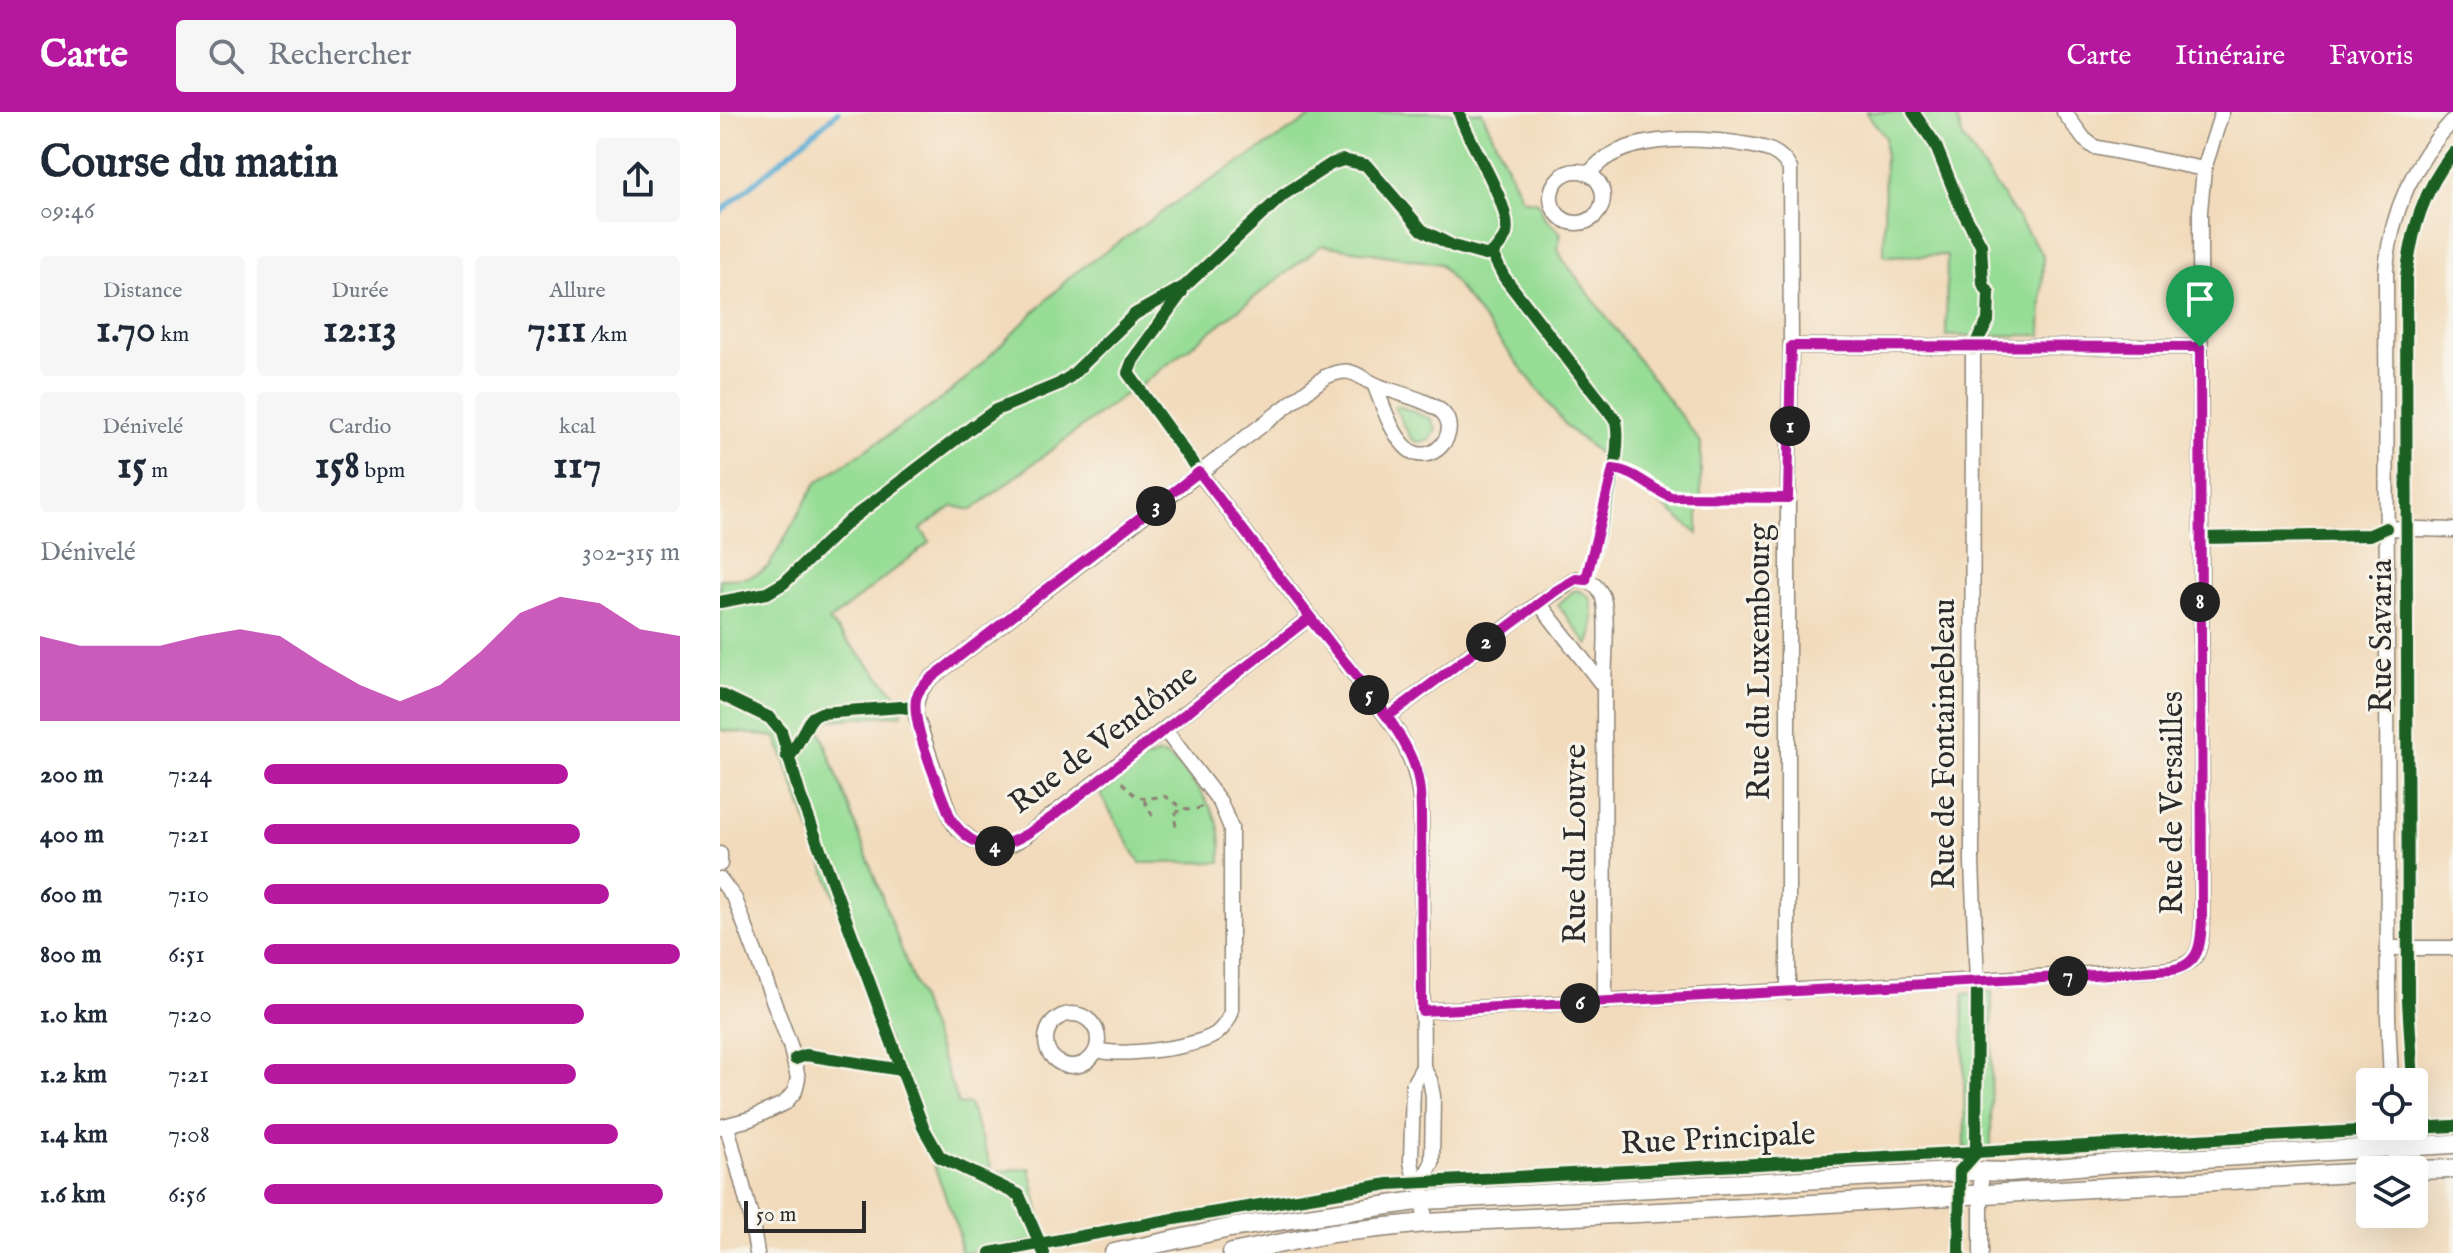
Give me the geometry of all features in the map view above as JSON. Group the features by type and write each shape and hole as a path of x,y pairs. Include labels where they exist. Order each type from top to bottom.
{"street":[{"path":"2064,112 2094,147 2204,169"},
{"name":"Rue de Versailles","path":"1422,1011 1977,982 2171,970 2187,965 2200,949 2202,918 2200,211 2204,169 2222,112"},
{"name":"Rue Savaria","path":"2391,1068 2385,294 2388,245 2396,211 2412,175 2429,148 2453,120"},
{"name":"Rue du Luxembourg","path":"1589,174 1603,159 1617,153 1662,141 1702,139 1762,147 1778,153 1790,169 1788,992"},
{"path":"1791,346 2200,347"},
{"name":"Rue de Fontainebleau","path":"1973,348 1972,862 1977,982"},
{"name":"Rue de Vendôme","path":"1309,618 1012,844 990,846 972,840 951,819 916,716 916,700 930,679 1325,377 1347,370 1441,411 1449,429 1441,447 1423,455 1408,449 1398,436 1374,384"},
{"path":"1199,472 1387,717 1415,766 1420,792 1423,1067 1432,1087 1432,1163 1423,1191 1425,1223"},
{"path":"2386,528 2453,530"},
{"name":"Rue du Louvre","path":"1387,717 1564,584 1576,579 1590,582 1600,592 1604,607 1605,1002"},
{"path":"1539,603 1604,687"},
{"path":"1097,1050 1125,1054 1201,1041 1220,1030 1231,1013 1231,828 1216,796 1165,730"},
{"path":"720,854 720,864"},
{"path":"720,879 735,899 798,1072 795,1091 785,1103 724,1127 750,1213 757,1253"},
{"path":"2388,948 2453,948"},
{"path":"1423,1067 1412,1092 1411,1162 1423,1191"},
{"path":"2394,1140 2394,1156"},
{"name":"Rue Principale","path":"1114,1253 1423,1191 2054,1170 2113,1163 2453,1144"},
{"path":"2428,1170 2453,1169"},
{"path":"1981,1171 1981,1253"},
{"path":"1232,1253 1332,1233 1425,1223 2356,1173"}],"path":[{"path":"1980,274 1993,306 1988,321"},
{"path":"1120,780 1135,797 1143,800 1164,796 1181,808 1196,810 1207,803"},
{"path":"1143,800 1152,815 1148,817"},
{"path":"1176,826 1174,816 1181,808"}],"green space":[{"path":"1319,112 1482,112 1522,199 1538,202 1545,219 1561,233 1558,249 1562,258 1701,443 1698,534 1568,428 1440,264 1322,245 972,510 953,506 921,529 930,542 829,621 901,700 902,714 817,721 959,1105 969,1104 993,1172 1030,1168 1045,1240 960,1253 959,1233 776,737 720,730 720,579 752,576 769,566 816,483 932,406 965,380 1072,275 1172,205"},
{"path":"1866,112 1955,112 1963,138 2043,255 2041,335 1946,336 1947,255 1884,256 1885,137"},
{"path":"1396,405 1431,419 1436,429 1430,440 1417,442 1411,438 1394,407"},
{"path":"1578,590 1590,597 1591,602 1593,629 1588,645 1558,605"},
{"path":"1160,754 1185,773 1210,807 1219,830 1221,862 1140,863 1100,794 1145,759"},
{"path":"1992,992 1991,1148 1965,1149 1963,994"}],"waterway":[{"path":"720,212 838,112"}],"cycle path":[{"path":"720,602 767,593 784,583 850,520 972,427 996,410 1071,376 1135,314 1185,286 1283,195 1331,164 1343,160 1366,165 1422,230 1453,246 1492,254 1506,234 1503,207 1459,112"},
{"path":"1913,112 1935,144 1961,208 1981,245 1983,284 1989,293 1988,321 1973,348"},
{"path":"2412,1068 2408,1001 2406,277 2420,211 2434,181 2453,153"},
{"path":"1492,254 1504,277 1616,421 1613,477 1586,580"},
{"path":"1182,292 1133,360 1128,373 1199,472"},
{"path":"1613,469 1629,473 1671,497 1788,498"},
{"path":"2200,538 2370,535 2386,528"},
{"path":"720,694 770,718 781,731 800,795 923,1127 940,1157 1019,1195 1044,1253"},
{"path":"786,755 792,753 813,717 821,713 901,707 916,709"},
{"path":"1959,1253 1960,1171 1976,1153 1977,982"},
{"path":"795,1059 806,1055 902,1070"},
{"path":"990,1253 1389,1184 2453,1126"}],"route":[{"path":"1791,346 2200,347 2202,918 2200,949 2184,967 2078,976 1422,1011 1421,813 1415,766 1396,729 1309,618 1053,816 1012,844 981,844 956,827 916,716 916,700 930,679 1199,472 1387,717 1564,584 1576,579 1586,580 1613,469 1625,470 1671,497 1788,498 1791,346"}]}
